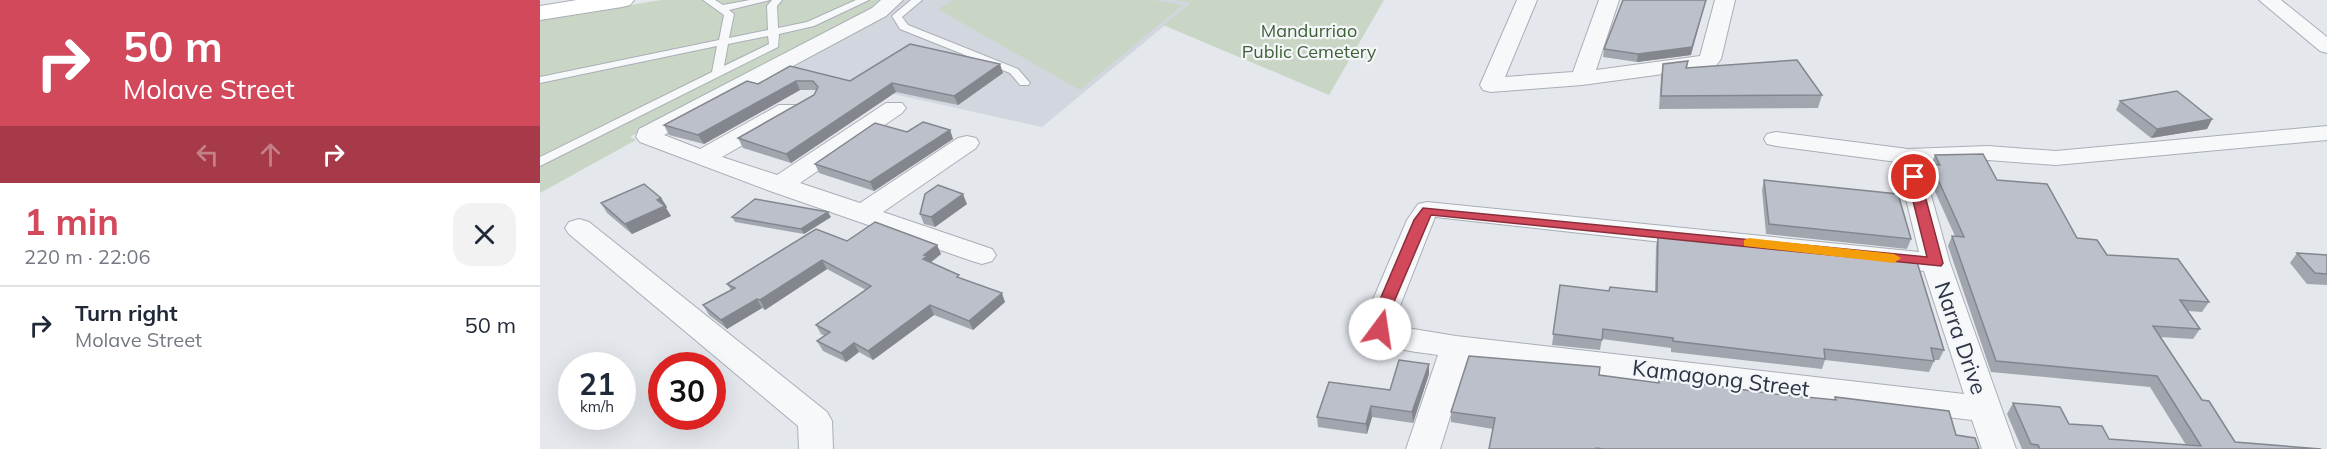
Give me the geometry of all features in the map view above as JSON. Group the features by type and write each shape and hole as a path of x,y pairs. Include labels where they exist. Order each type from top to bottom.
{"main road":[{"path":"540,13 622,0"}],"street":[{"path":"893,0 879,12 647,134 648,137 779,186 982,255"},
{"path":"1527,0 1491,85 1582,78 1707,62 1710,59 1725,0"},
{"path":"1582,78 1609,0"},
{"path":"2269,0 2327,47"},
{"path":"702,158 809,97"},
{"path":"779,186 894,108"},
{"path":"1776,139 1908,156 1988,153 2056,158 2327,133"},
{"path":"862,214 967,142"},
{"name":"Narra Drive","path":"1908,156 1936,263 1999,449"},
{"name":"Kamagong Street","path":"1936,263 1428,210 1420,220 1381,316 1380,329 1394,337 1456,347 1986,409"},
{"path":"579,228 815,422 816,449"},
{"path":"1423,449 1456,347"}],"lane":[{"path":"708,0 724,8 729,14 717,73"},
{"path":"724,8 765,0"},
{"path":"540,162 774,45 772,6 777,0"},
{"path":"540,80 773,34 810,24 864,0"},
{"path":"917,0 897,16 904,27 1014,70 1024,83"}],"shaded area":[{"path":"900,0 1171,0 1192,3 1042,127 777,68 897,6"}],"green space":[{"path":"661,0 884,0 880,7 630,137 636,140 540,193 540,20"},
{"path":"953,0 1153,0 1183,5 1080,90 938,9"},
{"name":"Mandurriao Public Cemetery","path":"1171,0 1384,0 1329,95 1163,25 1191,3"}],"building":[{"path":"1623,0 1706,0 1692,47 1638,54 1604,49"},
{"path":"910,44 1000,64 954,96 892,83 786,154 738,138 814,95 818,87 813,81 796,81 698,135 664,125 747,81 758,84 790,66 850,81"},
{"path":"1797,60 1822,95 1661,96 1663,64 1688,61 1686,68"},
{"path":"2177,91 2212,119 2157,129 2120,101"},
{"path":"923,122 950,130 870,182 815,164 875,123 907,132"},
{"path":"1983,154 1997,180 2047,184 2077,238 2097,240 2107,255 2178,259 2209,302 2180,300 2200,329 2153,326 2202,400 2209,401 2235,442 2321,449 2040,449 2038,445 2031,444 2013,403 2060,407 2069,424 2102,426 2109,439 2201,446 2157,376 1996,361 1952,236 1964,237 1931,164 1940,165 1935,155"},
{"path":"1764,180 1898,194 1911,239 1769,224"},
{"path":"644,184 661,198 657,200 665,206 625,224 601,203"},
{"path":"938,185 963,194 931,217 920,214 925,194"},
{"path":"755,199 828,212 801,229 732,217"},
{"path":"875,222 937,245 924,255 927,256 923,259 959,275 957,277 1002,293 969,321 930,305 868,351 854,343 841,353 817,341 830,332 816,325 871,286 822,260 760,300 757,299 721,320 703,305 735,288 727,284 816,229 847,241"},
{"path":"1672,235 1917,262 1944,350 1931,348 1934,361 1824,349 1825,359 1673,341 1673,338 1603,329 1602,340 1553,334 1560,285 1609,291 1610,287 1657,292 1658,236"},
{"path":"2297,253 2327,255 2327,274 2315,273"},
{"path":"1469,356 1600,367 1599,375 1659,383 1659,378 1775,394 1836,400 1835,397 1949,411 1956,435 1975,438 1979,449 1489,449 1495,418 1451,412"},
{"path":"1399,360 1429,364 1412,412 1371,406 1366,424 1317,417 1329,382 1390,390"}],"slow traffic":[{"path":"1749,243 1894,258"}],"route":[{"path":"1380,329 1381,316 1420,220 1428,210 1936,263 1914,177"}]}
